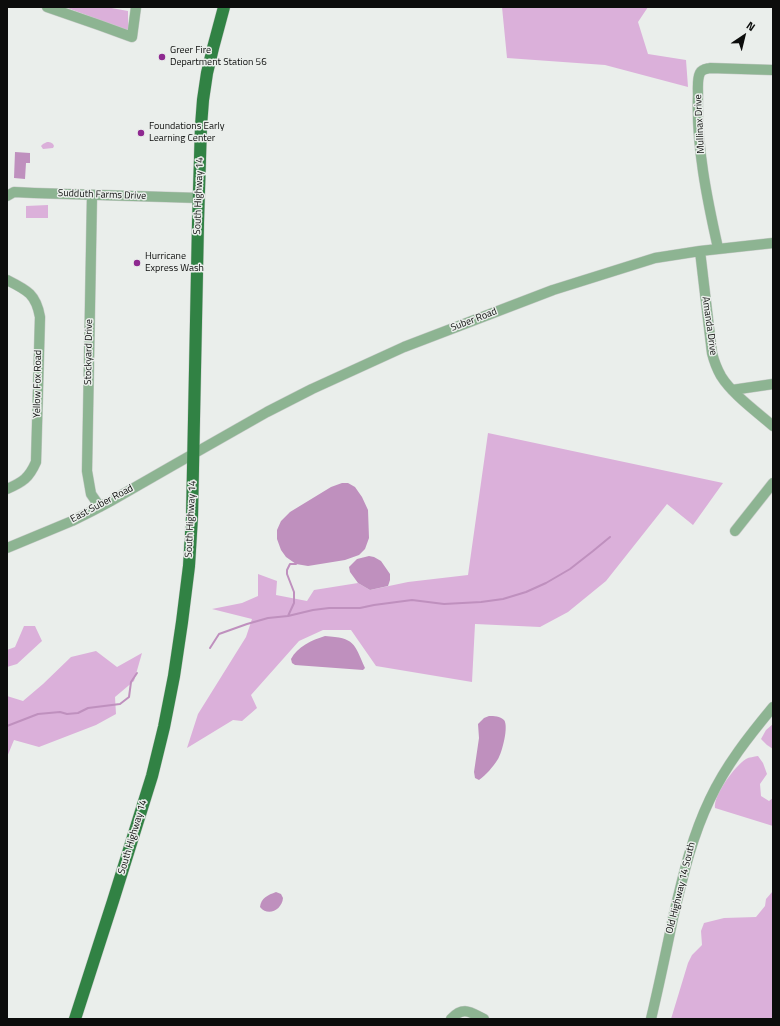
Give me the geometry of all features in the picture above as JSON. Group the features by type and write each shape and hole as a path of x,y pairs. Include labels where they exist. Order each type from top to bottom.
{"main road":[{"name":"South Highway 14","path":"75,1019 152,776 164,727 179,646 189,566 192,517 201,126 207,73 224,7"}],"street":[{"path":"47,7 132,37 136,7"},
{"name":"Mullinax Drive","path":"718,248 711,215 699,138 699,76 702,71 710,68 773,70"},
{"name":"Sudduth Farms Drive","path":"7,196 14,192 199,198"},
{"name":"Stockyard Drive","path":"92,195 87,471 91,494 100,507"},
{"name":"Suber Road","path":"194,454 267,412 312,389 404,347 553,290 655,258 718,248 773,243"},
{"name":"Amanda Drive","path":"700,251 712,353 716,366 732,390 773,426"},
{"name":"Yellow Fox Road","path":"7,280 24,289 33,296 38,307 40,317 36,462 31,473 25,479 7,489"},
{"path":"732,390 773,384"},
{"name":"East Suber Road","path":"7,548 72,521 100,507 194,454"},
{"path":"735,531 773,483"},
{"name":"Old Highway 14 South","path":"651,1019 685,866 697,829 710,799 728,766 773,706"},
{"path":"451,1019 458,1012 465,1011 471,1012 484,1019"}],"shaded area":[{"path":"65,7 106,7 128,11 128,31"},
{"path":"502,7 648,7 638,22 648,54 686,60 688,87 605,65 507,58"},
{"path":"47,142 52,143 54,146 53,148 43,149 41,146"},
{"path":"15,152 30,153 30,163 26,163 25,179 14,178"},
{"path":"48,205 48,218 26,218 26,206"},
{"path":"488,433 723,483 693,525 667,504 606,581 568,612 540,627 475,624 472,682 376,666 351,630 323,630 299,641 251,695 257,708 242,721 233,720 187,748 198,714 246,637 252,619 212,609 242,603 258,596 258,574 277,581 276,595 307,601 314,590 358,583 370,590 408,582 468,575"},
{"path":"342,483 348,483 355,487 368,510 369,538 365,549 359,555 345,560 308,566 296,564 286,557 281,550 277,539 277,530 281,521 290,512 331,487"},
{"path":"369,556 381,561 390,574 388,586 370,590 358,583 350,572 349,567 357,559"},
{"path":"24,626 35,626 42,641 17,664 7,667 7,650 15,647"},
{"path":"325,636 342,638 352,643 365,668 363,670 295,665 292,663 291,659 297,651 310,642"},
{"path":"96,651 117,667 142,653 134,681 115,697 116,714 96,725 39,747 14,740 7,757 7,696 23,701 71,657"},
{"path":"489,716 499,717 504,720 506,728 500,756 489,771 479,780 475,778 474,772 479,738 478,724 484,718"},
{"path":"773,724 773,749 761,739 766,730"},
{"path":"758,756 763,763 767,774 760,784 761,796 769,801 773,798 773,826 715,808 717,796 731,774 746,759"},
{"path":"773,891 773,1019 671,1019 688,963 692,955 702,945 701,931 704,923 724,918 756,917 765,906 766,899"},
{"path":"276,892 281,894 283,898 280,906 271,912 263,910 260,907 263,899"}],"waterway":[{"path":"210,648 219,634 268,618 288,616 313,610 329,608 360,608 412,600 444,604 503,599 526,592 546,583 570,569 610,537"},
{"path":"288,616 294,603 294,592 287,574 287,570 290,564 296,564"},
{"path":"7,726 38,714 60,712 67,714 78,713 88,708 120,704 129,697 131,682 137,673"}],"place":[{"name":"Greer Fire Department Station 56","path":"162,57"},
{"name":"Foundations Early Learning Center","path":"141,133"},
{"name":"Hurricane Express Wash","path":"137,263"}]}
